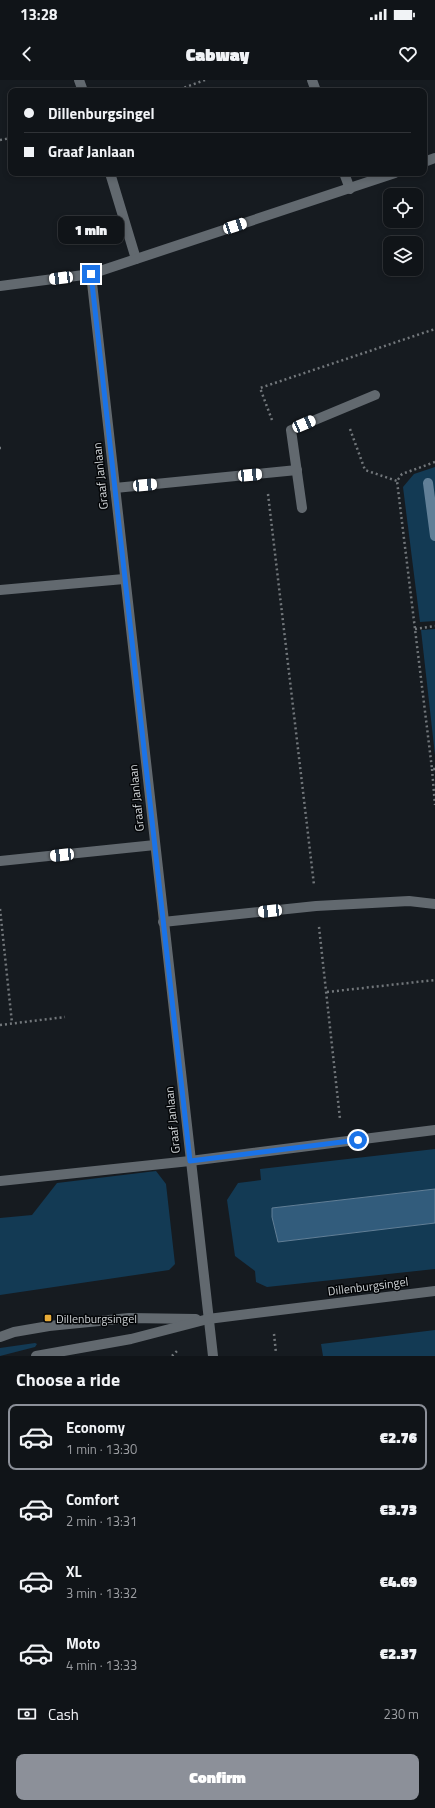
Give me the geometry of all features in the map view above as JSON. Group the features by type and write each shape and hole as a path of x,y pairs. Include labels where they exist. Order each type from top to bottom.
{"street":[{"path":"111,176 136,259"},
{"path":"345,176 350,189"},
{"path":"0,286 91,274 387,176"},
{"name":"Graaf Janlaan","path":"91,274 124,579 213,1356"},
{"path":"302,508 291,430 375,395"},
{"path":"115,488 297,470"},
{"path":"0,590 124,579"},
{"path":"0,861 155,846"},
{"path":"163,922 316,906 409,901 435,904"},
{"path":"0,1181 190,1161 435,1130"},
{"name":"Dillenburgsingel","path":"36,1356 131,1339 208,1319 435,1291"},
{"name":"Dillenburgsingel","path":"0,1337 14,1332 49,1326 129,1318 208,1319"}],"path":[{"path":"183,88 205,80"},
{"path":"291,430 274,426 260,388 435,328"},
{"path":"342,409 365,470 397,481"},
{"path":"435,462 402,474 397,481 414,629 433,769 435,805"},
{"path":"266,473 327,992 342,1142"},
{"path":"414,629 435,626"},
{"path":"0,909 12,1023"},
{"path":"327,992 435,980"},
{"path":"0,1025 65,1017"}],"shaded area":[{"path":"435,467 435,621 420,622 403,487 414,474"},
{"path":"435,629 435,755 421,630"},
{"path":"435,1149 435,1189 272,1208 272,1217 278,1242 435,1223 435,1269 267,1287 256,1282 255,1271 235,1256 227,1200 238,1183 261,1180 260,1169"},
{"path":"156,1171 166,1184 175,1264 169,1270 0,1295 0,1218 32,1215 57,1183"},
{"path":"435,1189 435,1223 278,1242 272,1217 272,1208"},
{"path":"435,1330 435,1356 323,1356 321,1344"},
{"path":"35,1343 37,1344 35,1347 0,1356 0,1348"}],"waterway":[{"path":"428,483 435,536"}],"place":[{"name":"Dillenburgsingel","path":"48,1318"}],"route":[{"path":"91,274 190,1161 358,1140"}]}
